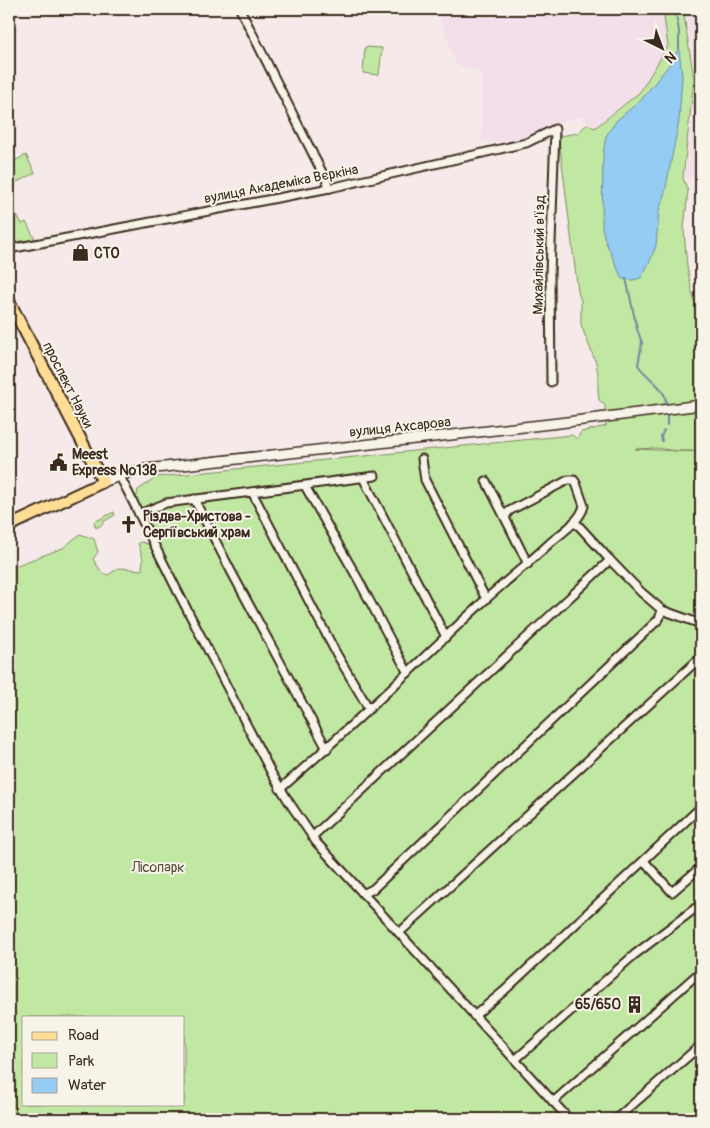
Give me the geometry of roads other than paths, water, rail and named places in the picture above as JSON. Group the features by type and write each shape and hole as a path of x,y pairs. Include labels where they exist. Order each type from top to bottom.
{"main road":[{"name":"проспект Науки","path":"9,301 103,482"},
{"name":"вулиця Ахсарова","path":"103,482 130,472 165,467 559,423 701,405"},
{"path":"9,526 103,482"}],"street":[{"path":"240,9 330,188"},
{"name":"вулиця Академіка Вєркіна","path":"9,249 330,188 526,143 555,129"},
{"name":"Михайлівський в'їзд","path":"551,382 550,274 555,129"},
{"path":"422,459 424,480 486,599"},
{"path":"119,475 176,590 280,789 312,837 570,1119"},
{"path":"139,514 166,503 375,476"},
{"path":"363,478 446,637"},
{"path":"280,789 327,749 486,599 573,524 582,513 584,506 576,483 568,480 509,511 505,518"},
{"path":"486,481 528,564"},
{"path":"305,486 358,579 408,673"},
{"path":"252,492 336,653 369,709"},
{"path":"194,499 327,749"},
{"path":"573,524 579,526 641,592 662,610 701,624"},
{"path":"312,837 610,560"},
{"path":"363,894 374,888 659,619 662,610"},
{"path":"399,933 701,657"},
{"path":"474,1016 504,991 701,807"},
{"path":"644,861 672,892 701,867"},
{"path":"515,1060 634,955 701,904"},
{"path":"553,1102 701,971"},
{"path":"616,1119 701,1046"}],"water":[{"path":"679,48 682,76 679,121 665,192 659,211 656,246 641,278 633,280 622,279 605,240 602,227 603,154 606,136 617,120 641,100 669,65"}],"waterway":[{"path":"675,9 679,31 679,50"},
{"path":"626,278 637,329 642,343 638,365 661,389 667,408"},
{"path":"667,412 667,425"},
{"path":"662,441 661,436 664,430"}],"place":[{"name":"СТО","path":"80,253"},
{"name":"Meest Express №138","path":"58,462"},
{"name":"Різдва-Христова - Сергіївський храм","path":"129,524"},
{"name":"65/650","path":"635,1004"}],"park label":[{"name":"Лісопарк","path":"158,867"}]}
